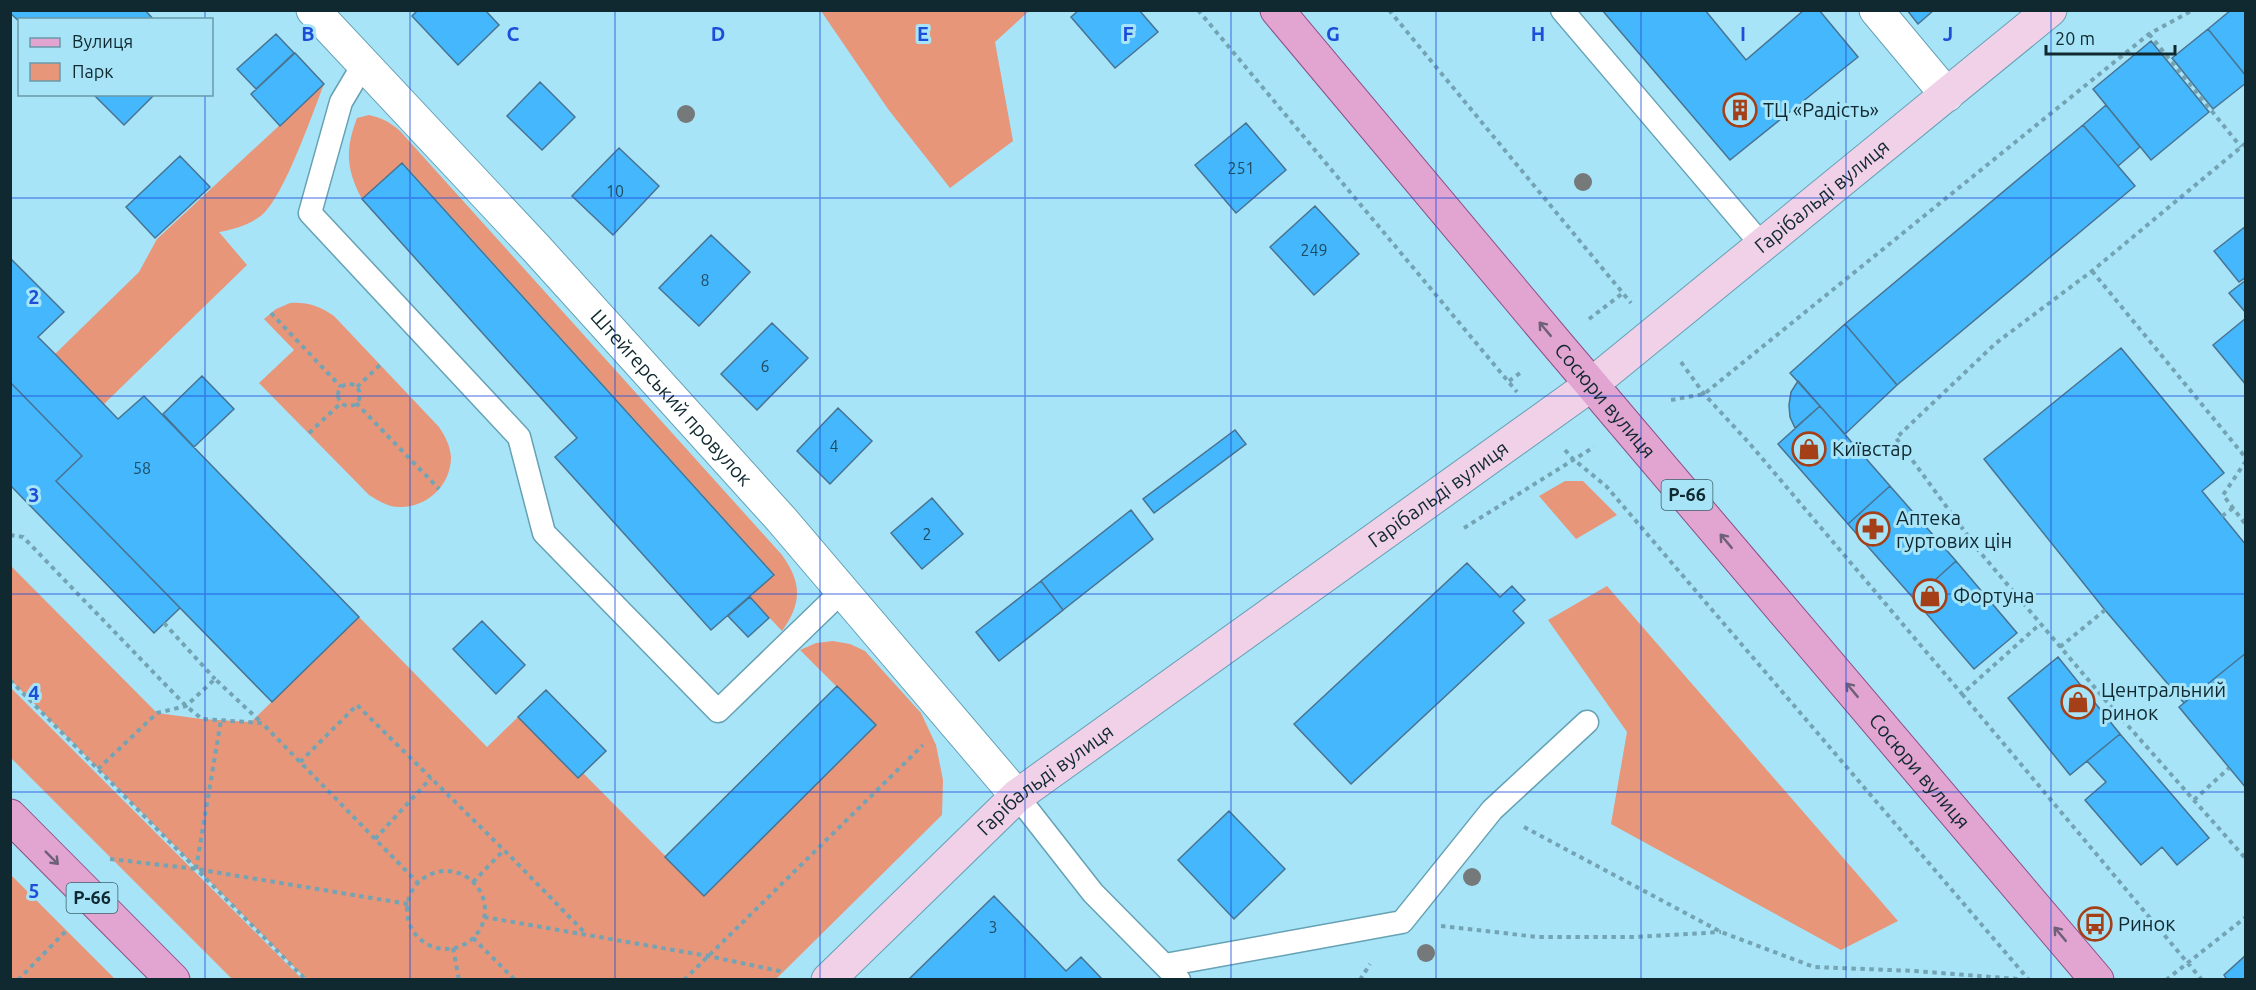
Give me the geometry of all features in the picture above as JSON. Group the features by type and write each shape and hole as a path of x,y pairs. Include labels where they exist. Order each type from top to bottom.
{"main road":[{"name":"Сосюри вулиця","path":"1277,10 2097,980"},
{"name":"Гарібальді вулиця","path":"828,980 1017,796 1592,384 2050,10"},
{"name":"Р-66","path":"10,816 173,980"}],"street":[{"name":"Штейгерський провулок","path":"313,10 544,257 781,519 1017,796"},
{"path":"1876,10 1947,95"}],"lane":[{"path":"1562,10 1762,246"},
{"path":"363,65 341,102 310,213 519,437 544,533 718,711 842,591"},
{"path":"1017,796 1093,893 1172,972 1402,921 1492,810 1587,722"}],"path":[{"path":"1198,10 1520,397"},
{"path":"1389,10 1637,310"},
{"path":"1671,400 1704,394 2149,34 2193,10"},
{"path":"2149,34 2241,147"},
{"path":"2246,142 2092,271 1996,343 1896,438 1979,551 2246,859"},
{"path":"2092,271 2246,459 2223,495 2246,525"},
{"path":"1589,319 1623,293"},
{"path":"271,313 341,387"},
{"path":"1680,361 1704,394 1750,444 2202,980"},
{"path":"357,387 380,365"},
{"path":"1509,381 1520,373"},
{"path":"351,384 357,387 360,397 356,403 346,406 341,402 337,393 341,387 351,384"},
{"path":"309,433 341,402"},
{"path":"356,403 439,489"},
{"path":"1559,443 1573,459 1606,486 2029,980"},
{"path":"1459,531 1593,447"},
{"path":"2222,516 2233,508"},
{"path":"10,535 23,537 186,706 202,719 262,723"},
{"path":"2060,647 2105,610"},
{"path":"164,623 215,679 262,723 418,883"},
{"path":"1962,694 2040,624"},
{"path":"98,769 157,713 186,706 215,679"},
{"path":"10,680 306,980"},
{"path":"300,762 357,705 586,934"},
{"path":"684,980 951,718"},
{"path":"196,868 221,720"},
{"path":"2194,800 2229,768"},
{"path":"375,839 431,777"},
{"path":"1492,810 1721,932 1814,967 1915,971 2018,979 2024,973"},
{"path":"473,882 504,850"},
{"path":"110,859 196,868 408,904"},
{"path":"441,872 457,873 473,882 480,891 485,906 480,928 473,938 453,948 435,948 422,941 412,929 407,914 408,899 418,883 427,876 441,872"},
{"path":"484,917 708,956 784,972"},
{"path":"2166,980 2246,917"},
{"path":"1402,921 1538,937 1635,937 1721,932"},
{"path":"18,980 67,930"},
{"path":"473,938 515,980"},
{"path":"453,948 459,980"}],"green space":[{"path":"821,11 1029,11 995,42 1013,141 950,188 888,109"},
{"path":"324,84 297,154 270,205 262,215 252,221 219,232 247,265 104,404 55,354 139,272 157,239"},
{"path":"369,115 386,121 400,131 782,555 793,575 797,593 793,611 782,631 750,597 774,574 403,163 362,199 350,169 349,150 357,118"},
{"path":"290,303 313,305 334,316 439,427 450,449 450,467 442,485 428,499 419,504 395,507 369,495 259,383 294,350 264,319 276,309"},
{"path":"1565,481 1583,481 1617,515 1576,539 1539,496"},
{"path":"10,565 157,713 251,722 359,617 487,747 518,717 577,778 583,773 704,895 875,725 800,650 816,643 833,641 850,644 865,651 921,713 936,745 943,780 942,815 776,979 306,979 11,680"},
{"path":"1607,586 1898,921 1841,950 1611,824 1627,732 1548,620"},
{"path":"12,689 302,979 232,979 11,758"},
{"path":"10,874 115,979 11,979"}],"building":[{"path":"10,10 145,10 152,18 18,18 18,20 10,13"},
{"path":"418,10 485,10 499,25 458,65 412,16"},
{"path":"1079,10 1139,10 1158,32 1115,68 1071,17"},
{"name":"ТЦ «Радість»","path":"1602,10 1705,10 1746,60 1804,10 1819,10 1858,57 1730,160"},
{"path":"1907,10 1934,10 1918,24"},
{"path":"2231,10 2246,10 2246,76 2208,29"},
{"path":"2208,29 2246,76 2246,83 2213,109 2172,58"},
{"path":"276,34 294,53 256,89 237,69"},
{"path":"2151,41 2209,112 2151,160 2093,89"},
{"path":"295,53 324,84 280,126 251,94"},
{"path":"540,82 575,117 542,150 507,116"},
{"path":"95,96 153,96 124,125"},
{"path":"2106,105 2140,147 2118,166 2083,125"},
{"path":"1246,123 1286,170 1236,213 1195,165"},
{"path":"2083,125 2135,186 1897,385 1845,324"},
{"path":"619,148 659,186 613,235 572,196"},
{"path":"180,156 210,187 155,238 126,207"},
{"path":"402,163 774,575 711,630 555,457 577,438 362,199"},
{"path":"1315,206 1359,254 1314,295 1270,247"},
{"path":"2246,226 2246,277 2239,282 2214,251"},
{"path":"711,235 750,272 699,326 659,288"},
{"path":"10,258 64,312 38,337 118,419 144,396 359,617 272,702 56,481 82,456 10,382"},
{"path":"2246,280 2246,313 2229,293"},
{"path":"2246,318 2246,385 2213,345"},
{"path":"772,323 808,358 757,410 721,374"},
{"path":"1845,324 1897,385 1845,434 1790,373"},
{"path":"2121,348 2224,473 2202,491 2246,545 2246,653 2184,703 2105,610 1984,459"},
{"path":"202,376 234,409 194,447 163,414"},
{"path":"1798,381 1820,406 1795,428 1790,417 1789,405 1791,392"},
{"path":"10,382 82,456 56,481 180,608 154,633 10,485"},
{"path":"1820,406 1890,486 1848,524 1778,444"},
{"path":"838,408 872,441 830,484 797,451"},
{"path":"1235,430 1246,444 1154,513 1143,499"},
{"path":"1890,486 1956,561 1914,599 1848,524"},
{"path":"932,498 963,534 922,569 891,533"},
{"path":"1131,510 1153,539 1063,610 1041,581"},
{"path":"1956,561 2017,633 1974,669 1914,599"},
{"path":"1467,563 1500,597 1512,586 1525,600 1513,611 1524,623 1351,784 1294,724"},
{"path":"1041,581 1063,610 999,661 976,632"},
{"path":"750,597 769,618 748,637 728,616"},
{"path":"482,621 525,665 496,694 453,649"},
{"path":"2246,653 2246,788 2179,707"},
{"path":"2058,657 2120,734 2070,775 2008,698"},
{"path":"837,686 876,725 704,896 665,857"},
{"path":"546,690 606,751 578,778 518,717"},
{"path":"2120,734 2209,838 2177,865 2162,847 2141,865 2085,800 2106,782 2087,761"},
{"path":"1229,811 1285,869 1234,919 1178,860"},
{"path":"994,896 1066,971 1081,957 1103,980 908,980"},
{"path":"2246,955 2246,980 2227,980 2224,975"}],"place":[{"name":"ТЦ «Радість»","path":"1740,110"},
{"name":"Київстар","path":"1809,449"},
{"name":"Аптека гуртових цін","path":"1873,529"},
{"name":"Фортуна","path":"1930,596"},
{"name":"Центральний ринок","path":"2078,702"},
{"name":"Ринок","path":"2095,924"}]}
